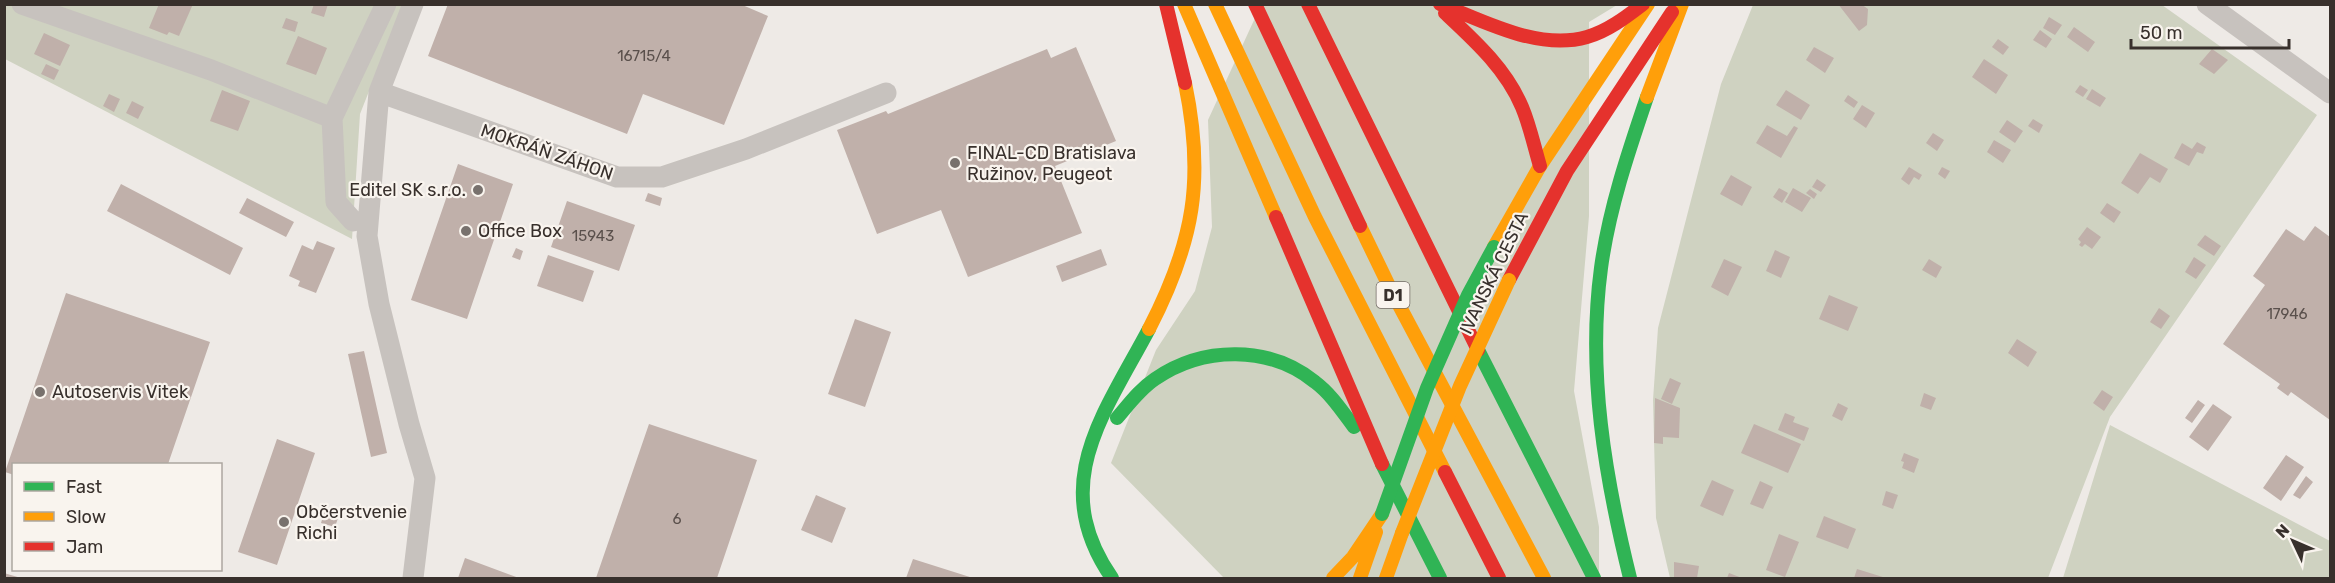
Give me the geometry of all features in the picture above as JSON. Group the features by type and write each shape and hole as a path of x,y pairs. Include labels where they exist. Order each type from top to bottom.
{"main road":[{"path":"1112,579 1092,544 1084,513 1083,482 1096,447 1167,292 1184,249 1191,224 1196,176 1192,128 1180,61 1166,4"},
{"path":"1184,4 1386,473 1440,579"},
{"name":"D1","path":"1215,4 1315,217 1499,579"},
{"name":"D1","path":"1255,4 1391,291 1544,579"},
{"path":"1308,4 1435,266 1594,579"},
{"path":"1438,4 1534,38 1561,40 1586,38 1617,24 1643,4"},
{"path":"1438,4 1498,64 1523,108 1540,166 1542,195 1539,223"},
{"name":"IVANSKÁ CESTA","path":"1360,579 1427,388 1468,295 1540,166 1648,4"},
{"name":"IVANSKÁ CESTA","path":"1386,579 1449,412 1509,279 1606,109 1677,4"},
{"path":"1630,579 1613,508 1599,418 1596,341 1598,303 1609,225 1625,166 1682,4"},
{"path":"1097,502 1096,447 1126,405 1158,375 1171,368 1201,357 1240,353 1279,361 1308,376 1323,388 1336,401 1386,473"},
{"path":"1333,579 1353,556 1382,514"},
{"path":"1100,517 1104,532"},
{"path":"1111,548 1120,565"}],"street":[{"path":"22,4 211,70 332,118"},
{"path":"353,221 336,202 332,118 386,4"},
{"path":"413,4 379,92 367,244 379,304 424,478 413,579"},
{"path":"2207,4 2331,93"},
{"name":"MOKRÁŇ ZÁHON","path":"379,92 617,177 662,177 709,163 886,93"}],"green space":[{"path":"4,5 403,5 360,114 352,239 5,59"},
{"path":"1261,5 1617,5 1589,22 1589,216 1574,391 1599,527 1599,578 1224,578 1111,463 1156,350 1195,291 1212,227 1208,120"},
{"path":"1753,5 2162,5 2317,115 2110,417 2048,578 1670,578 1656,518 1653,400 1658,328 1721,84"},
{"path":"2110,425 2330,541 2330,578 2063,578"}],"building":[{"path":"159,4 193,4 179,36 169,32 167,35 149,28"},
{"path":"314,4 328,4 324,17 311,13"},
{"path":"448,4 740,4 768,16 724,125 643,94 627,134 428,56"},
{"path":"1838,4 1861,4 1868,9 1867,25 1859,31"},
{"path":"2049,17 2062,25 2055,35 2043,28"},
{"path":"286,18 298,22 295,32 282,28"},
{"path":"2074,27 2095,42 2088,52 2067,37"},
{"path":"2040,30 2052,39 2046,48 2033,40"},
{"path":"44,33 70,45 60,66 34,54"},
{"path":"298,36 327,48 316,75 286,64"},
{"path":"1998,39 2009,47 2003,55 1992,47"},
{"name":"FINAL-CD Bratislava Ružinov, Peugeot","path":"1076,47 1116,141 1055,166 1082,233 968,277 941,210 877,234 837,130 886,111 888,114 1047,49 1051,58"},
{"path":"1814,47 1834,58 1825,73 1806,60"},
{"path":"2212,49 2228,60 2214,74 2199,64"},
{"path":"1984,59 2008,75 1996,94 1972,77"},
{"path":"46,64 59,70 54,80 41,74"},
{"path":"2080,85 2088,90 2083,97 2075,92"},
{"path":"2092,89 2106,98 2100,107 2086,99"},
{"path":"222,90 250,101 238,131 210,121"},
{"path":"1786,90 1810,105 1801,120 1776,105"},
{"path":"109,94 120,99 114,112 103,106"},
{"path":"1848,95 1858,102 1854,108 1844,101"},
{"path":"132,101 144,107 138,119 126,113"},
{"path":"1862,105 1875,113 1866,128 1853,119"},
{"path":"2033,119 2043,125 2039,133 2028,126"},
{"path":"2007,120 2023,131 2015,143 1999,132"},
{"path":"1767,125 1787,136 1794,126 1798,128 1781,158 1756,143"},
{"path":"1933,133 1944,140 1937,151 1926,143"},
{"path":"1994,140 2011,150 2003,163 1987,152"},
{"path":"2197,142 2206,147 2203,154 2197,152 2189,166 2174,158 2182,143 2192,149"},
{"path":"2140,153 2168,169 2160,183 2150,177 2138,194 2121,183"},
{"name":"Office Box","path":"458,164 513,184 467,319 411,300"},
{"path":"1909,167 1922,175 1919,180 1914,177 1909,185 1901,179"},
{"path":"1942,167 1950,171 1945,179 1938,174"},
{"path":"1731,175 1752,187 1742,206 1720,194"},
{"path":"1817,179 1826,185 1821,192 1812,187"},
{"path":"121,184 243,248 230,275 107,211"},
{"path":"1779,188 1788,193 1782,203 1773,197"},
{"path":"1793,188 1811,198 1802,212 1785,202"},
{"path":"1810,189 1817,194 1814,199 1806,193"},
{"path":"648,193 662,198 660,206 645,201"},
{"path":"247,198 294,222 286,237 239,213"},
{"path":"567,201 635,225 619,271 551,247"},
{"path":"2107,203 2121,212 2114,223 2100,213"},
{"path":"2315,226 2330,237 2330,420 2291,392 2288,396 2277,388 2280,384 2223,344 2265,285 2253,276 2286,229 2304,241"},
{"path":"2087,227 2101,237 2092,249 2085,244 2082,247 2079,245 2081,242 2078,239"},
{"path":"2205,235 2221,246 2214,256 2197,245"},
{"path":"317,241 335,248 316,293 298,286 300,281 289,276 302,245 313,250"},
{"path":"516,248 523,251 520,260 512,257"},
{"path":"1101,249 1107,265 1062,282 1056,266"},
{"path":"1775,250 1790,257 1781,278 1766,271"},
{"path":"548,255 594,271 583,302 537,286"},
{"path":"2194,257 2206,265 2196,279 2185,272"},
{"path":"1724,259 1742,267 1728,296 1711,287"},
{"path":"1929,259 1942,267 1936,278 1922,270"},
{"path":"66,293 210,342 168,463 12,463 12,474 5,472"},
{"path":"1829,295 1858,307 1848,331 1819,319"},
{"path":"2159,308 2170,316 2161,329 2150,322"},
{"path":"855,319 891,332 865,407 828,394"},
{"path":"2017,339 2037,352 2028,367 2008,353"},
{"path":"364,351 387,453 371,457 348,354"},
{"path":"1670,378 1681,383 1672,404 1661,399"},
{"path":"2102,390 2113,397 2104,411 2093,403"},
{"path":"1924,393 1936,398 1931,410 1920,406"},
{"path":"1655,398 1680,408 1679,438 1663,437 1663,444 1654,443"},
{"path":"2198,400 2205,405 2192,423 2185,418"},
{"path":"1838,403 1848,408 1842,421 1832,416"},
{"path":"2213,404 2232,417 2208,451 2189,437"},
{"path":"1785,413 1795,417 1793,422 1809,428 1804,441 1778,430"},
{"path":"649,424 757,460 717,578 596,578"},
{"path":"1754,424 1801,444 1788,473 1741,453"},
{"path":"277,439 315,453 277,565 238,552"},
{"path":"1904,453 1919,459 1914,473 1902,468 1904,462 1901,461"},
{"path":"2286,455 2304,467 2281,501 2263,488"},
{"path":"2306,476 2313,482 2300,499 2293,495"},
{"path":"1712,480 1734,490 1723,516 1700,506"},
{"path":"1760,481 1773,487 1763,509 1750,504"},
{"path":"1886,491 1898,495 1893,509 1882,505"},
{"path":"816,495 846,508 832,543 801,530"},
{"path":"326,507 340,512 335,527 321,523"},
{"path":"1824,516 1856,529 1848,549 1816,537"},
{"path":"1779,534 1799,542 1785,577 1766,570"},
{"path":"465,558 519,578 458,578"},
{"path":"913,559 973,578 906,578"},
{"path":"1674,562 1699,566 1697,578 1674,578"},
{"path":"1857,569 1886,578 1854,578"},
{"path":"4,573 21,578 4,578"},
{"path":"1729,573 1742,578 1727,578"}],"traffic: fast":[{"path":"1630,578 1613,502 1601,424 1597,385 1597,307 1604,246 1609,224 1626,160 1647,97"},
{"path":"1382,514 1427,388 1468,295 1494,247"},
{"path":"1112,578 1093,544 1084,512 1083,481 1089,450 1100,421 1149,329"},
{"path":"1478,350 1594,578"},
{"path":"1117,418 1144,387 1174,368 1194,360 1236,354 1277,361 1297,370 1326,392 1354,427"},
{"path":"1382,464 1440,578"}],"traffic: slow":[{"path":"1184,4 1276,217"},
{"path":"1215,4 1315,217 1445,472"},
{"path":"1494,247 1540,166 1648,4"},
{"path":"1647,97 1682,4"},
{"path":"1149,329 1176,267 1191,209 1194,150 1185,83"},
{"path":"1360,226 1391,290 1544,578"},
{"path":"1402,533 1460,386 1509,280"},
{"path":"1333,578 1353,557 1382,514"},
{"path":"1360,578 1376,532"},
{"path":"1386,578 1402,533"}],"traffic: jam":[{"path":"1166,4 1185,83"},
{"path":"1255,4 1360,226"},
{"path":"1308,4 1478,350"},
{"path":"1440,4 1493,26 1550,40 1587,37 1623,19 1643,4"},
{"path":"1509,280 1567,171 1672,12"},
{"path":"1445,13 1478,45 1507,80 1525,114 1540,166"},
{"path":"1276,217 1382,464"},
{"path":"1445,472 1499,578"}],"place":[{"name":"FINAL-CD Bratislava Ružinov, Peugeot","path":"955,163"},
{"name":"Editel SK s.r.o.","path":"478,190"},
{"name":"Office Box","path":"466,231"},
{"name":"Autoservis Vitek","path":"40,392"},
{"name":"Občerstvenie Richi","path":"284,522"}]}
